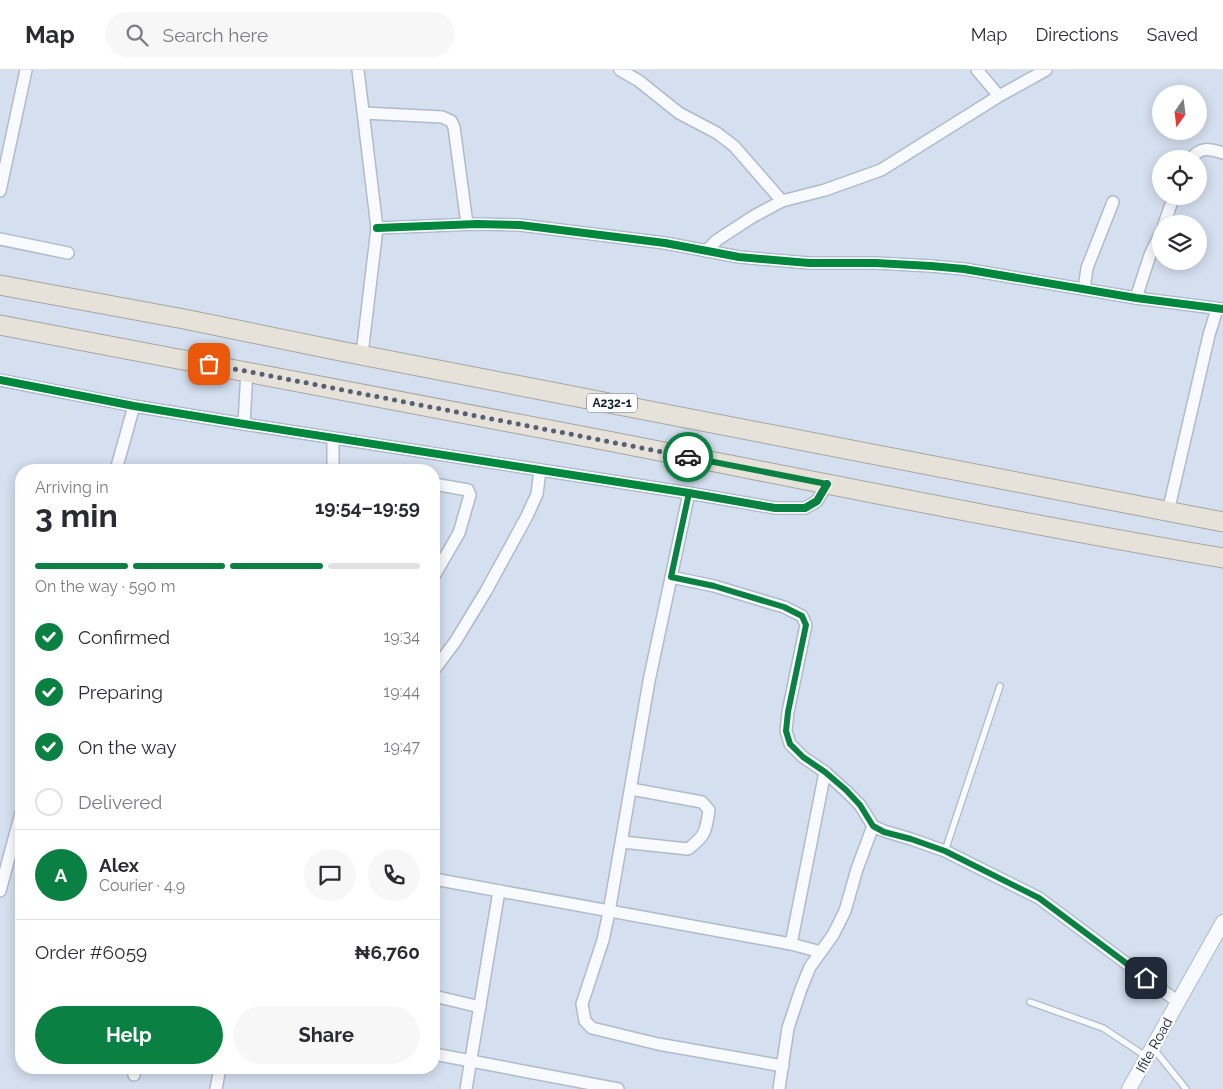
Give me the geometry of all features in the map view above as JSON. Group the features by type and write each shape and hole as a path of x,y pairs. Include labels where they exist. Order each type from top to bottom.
{"highway":[{"name":"A232-1","path":"0,286 184,319 1223,522"},
{"path":"0,325 247,370 827,484 1123,541 1223,558"}],"street":[{"path":"0,191 26,70"},
{"path":"358,70 377,228 362,354"},
{"path":"620,70 638,81 679,113 717,133 734,146 782,201"},
{"path":"977,70 999,96"},
{"path":"706,251 724,236 754,216 782,201 825,190 881,170 999,96 1046,70"},
{"path":"364,113 442,117 451,121 454,127 467,224"},
{"path":"1200,150 1209,148 1223,154"},
{"path":"1084,289 1087,268 1113,202"},
{"path":"377,228 467,224 520,225 665,243 739,258 809,263 931,266 964,269 1136,298 1220,309 1209,335 1168,512"},
{"path":"0,239 68,253"},
{"path":"1136,298 1152,251"},
{"path":"244,424 247,370"},
{"path":"0,380 134,406 333,439 689,493 775,508 805,508 817,501 827,484"},
{"path":"118,464 134,406"},
{"path":"333,439 334,464"},
{"path":"440,662 455,642 482,598 527,516 537,494 540,470"},
{"path":"440,485 468,490 470,495 459,534 440,566"},
{"path":"689,493 649,681 609,912 603,940 582,1004 585,1021 592,1028 658,1044 783,1066"},
{"path":"671,577 714,586 784,607 802,616 806,625 788,712 786,731 790,744 803,757 825,772 860,805 873,826 884,832 945,851 1039,898 1178,1002"},
{"path":"791,944 825,772"},
{"path":"622,842 688,849 701,839 707,825 709,810 702,802 631,789"},
{"path":"779,1089 788,1028 801,989 810,967 833,935 845,911 857,869 873,826"},
{"path":"0,891 15,835"},
{"path":"440,880 791,944 821,952"},
{"path":"466,1089 499,892"},
{"name":"Ifite Road","path":"1129,1089 1223,922"},
{"path":"440,997 480,1007"},
{"path":"440,1055 618,1089"},
{"path":"216,1089 219,1074"}],"lane":[{"path":"945,851 1000,686"},
{"path":"1030,1002 1103,1028 1150,1052 1186,1089"}],"cycle path":[{"path":"377,228 477,224 520,225 665,243 739,257 809,263 876,263 964,269 1136,298 1223,309"},
{"path":"0,380 134,406 775,508 805,508 817,501 827,484"}],"way so far":[{"path":"209,364 688,457"}],"route":[{"path":"688,457 827,484 817,501 805,508 775,508 689,493 671,577 714,586 784,607 802,616 806,625 788,712 786,731 790,744 803,757 846,790 860,805 873,826 884,832 945,851 1039,898 1146,978"}]}
